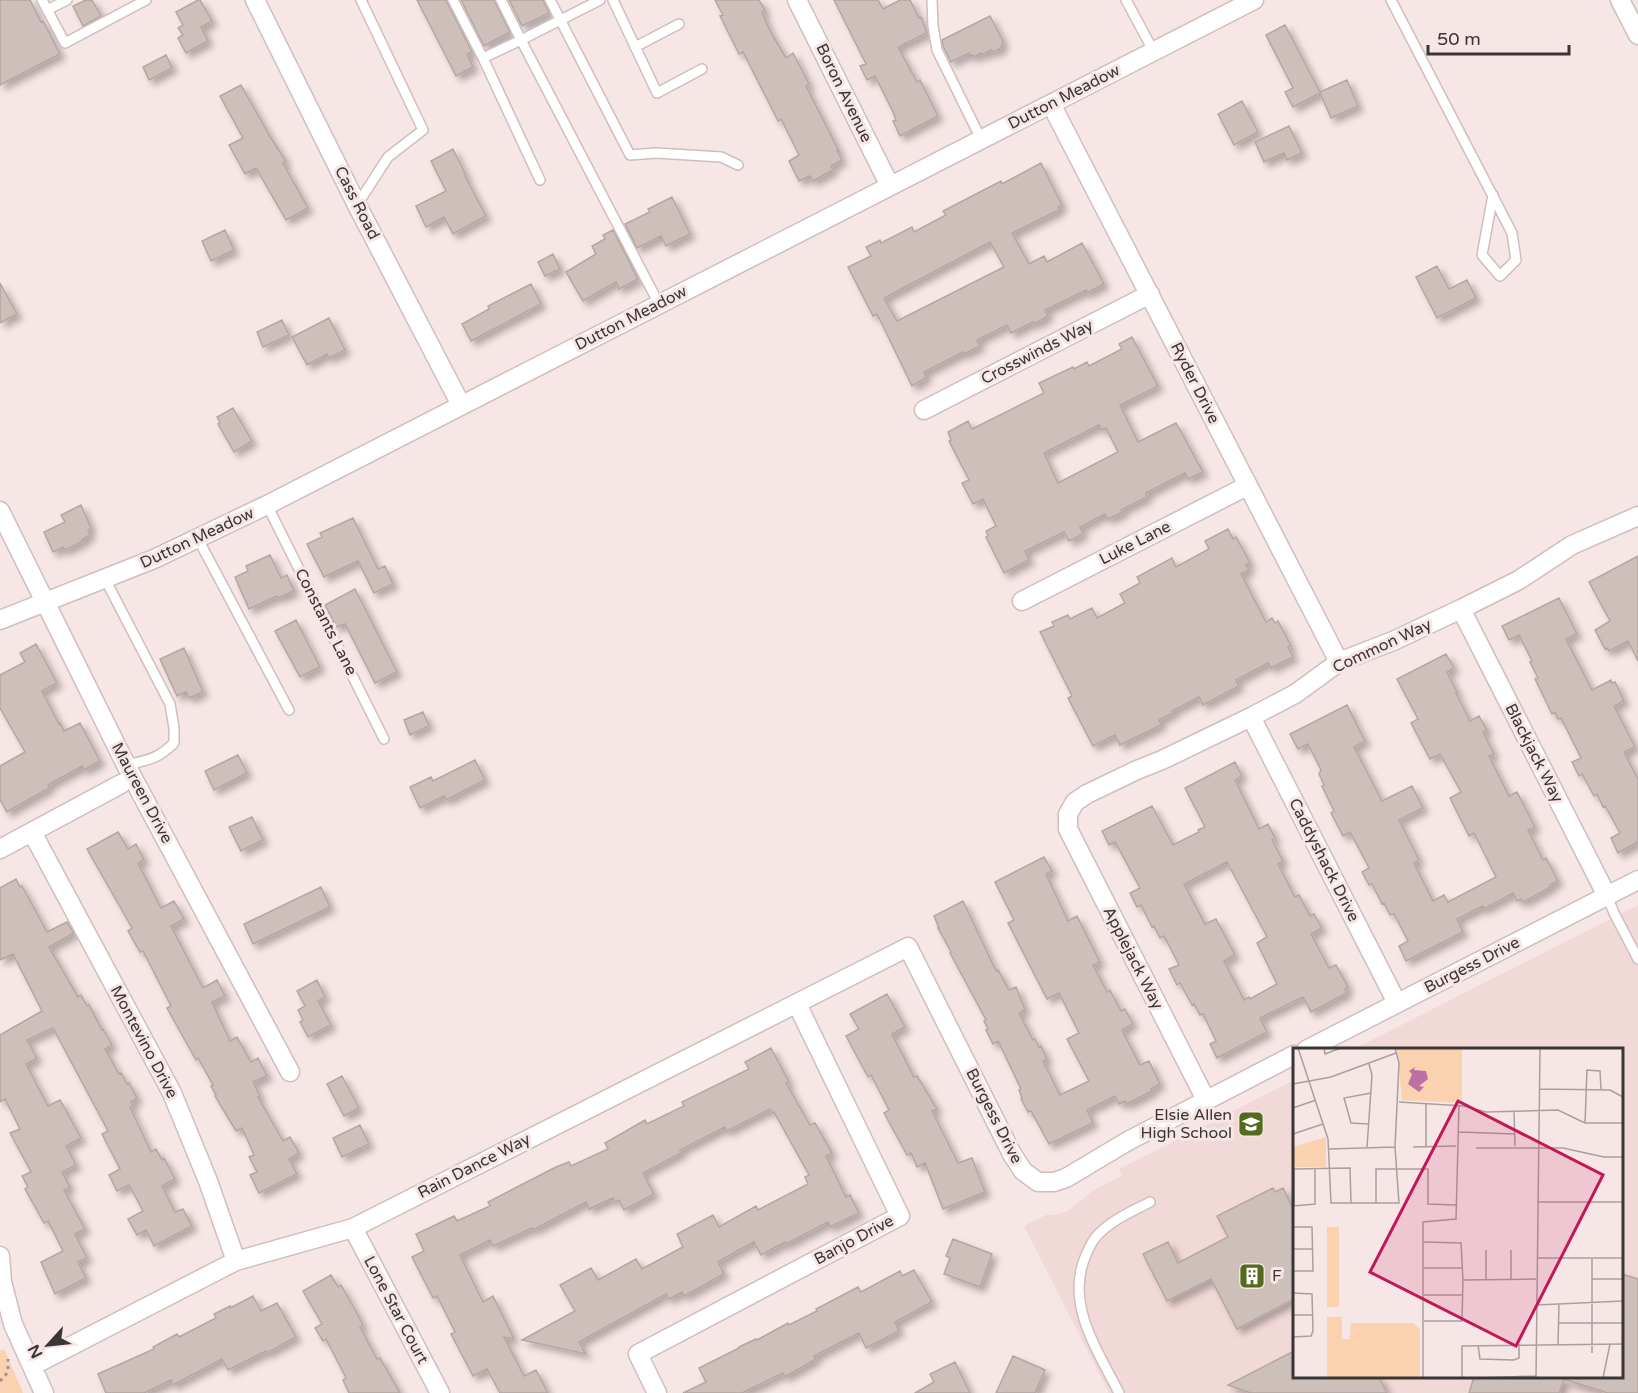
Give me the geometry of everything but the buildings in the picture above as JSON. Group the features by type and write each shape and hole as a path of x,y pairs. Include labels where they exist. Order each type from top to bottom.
{"street":[{"name":"Cass Road","path":"255,0 357,205 461,405"},
{"name":"Boron Avenue","path":"798,0 890,186"},
{"path":"1620,0 1638,35"},
{"name":"Dutton Meadow","path":"0,620 154,560 267,505 1154,52 1246,2"},
{"name":"Ryder Drive","path":"1051,104 1339,663"},
{"name":"Crosswinds Way","path":"924,410 1150,294"},
{"name":"Luke Lane","path":"1022,601 1247,486"},
{"name":"Maureen Drive","path":"0,511 126,765 290,1072"},
{"name":"Common Way","path":"1068,814 1075,802 1087,794 1251,717 1295,694 1339,663 1461,609 1519,580 1572,545 1638,516"},
{"name":"Blackjack Way","path":"1461,609 1607,896"},
{"name":"Caddyshack Drive","path":"1251,717 1397,1004"},
{"path":"0,849 121,784"},
{"name":"Applejack Way","path":"1068,814 1068,829 1206,1100"},
{"name":"Montevino Drive","path":"32,832 172,1093 208,1181 236,1261"},
{"name":"Burgess Drive","path":"1310,1048 1638,880"},
{"name":"Burgess Drive","path":"908,947 1012,1154 1023,1171 1038,1182 1054,1182 1066,1178 1128,1141 1293,1056"},
{"name":"Rain Dance Way","path":"32,1366 236,1261 353,1228 908,947"},
{"name":"Banjo Drive","path":"657,1393 638,1354 900,1216 796,1004"},
{"name":"Lone Star Court","path":"353,1228 440,1393"},
{"path":"0,1256 2,1282 13,1324 44,1393"}],"lane":[{"path":"42,0 65,43 147,0"},
{"path":"48,10 67,0"},
{"path":"357,205 388,157 423,130 361,0"},
{"path":"453,0 540,180"},
{"path":"501,0 659,304"},
{"path":"550,0 630,155 656,153 721,157 738,165"},
{"path":"613,0 657,93 702,69"},
{"path":"932,0 937,50 981,139"},
{"path":"1126,0 1154,52"},
{"path":"1391,0 1493,195 1512,233 1516,260 1500,276 1482,255 1493,195"},
{"path":"483,58 597,1"},
{"path":"635,47 678,24"},
{"name":"Constants Lane","path":"267,505 384,739"},
{"path":"198,539 289,710"},
{"path":"105,579 170,704 174,728 174,743 163,753 126,765"},
{"path":"1607,896 1638,959"},
{"path":"1119,1393 1083,1320 1078,1296 1079,1273 1095,1238 1116,1221 1150,1202"}],"path":[{"path":"0,1381 8,1372 8,1358"}],"shaded area":[{"name":"Elsie Allen High School","path":"1638,905 1638,1393 1109,1393 1024,1226 1046,1215 1068,1211 1095,1189 1122,1176 1119,1169 1293,1081 1293,1378 1623,1378 1623,1048 1356,1048"},
{"path":"4,1349 23,1393 0,1393 0,1351"}],"place":[{"name":"Elsie Allen High School","path":"1251,1124"},
{"name":"F","path":"1252,1276"}]}
